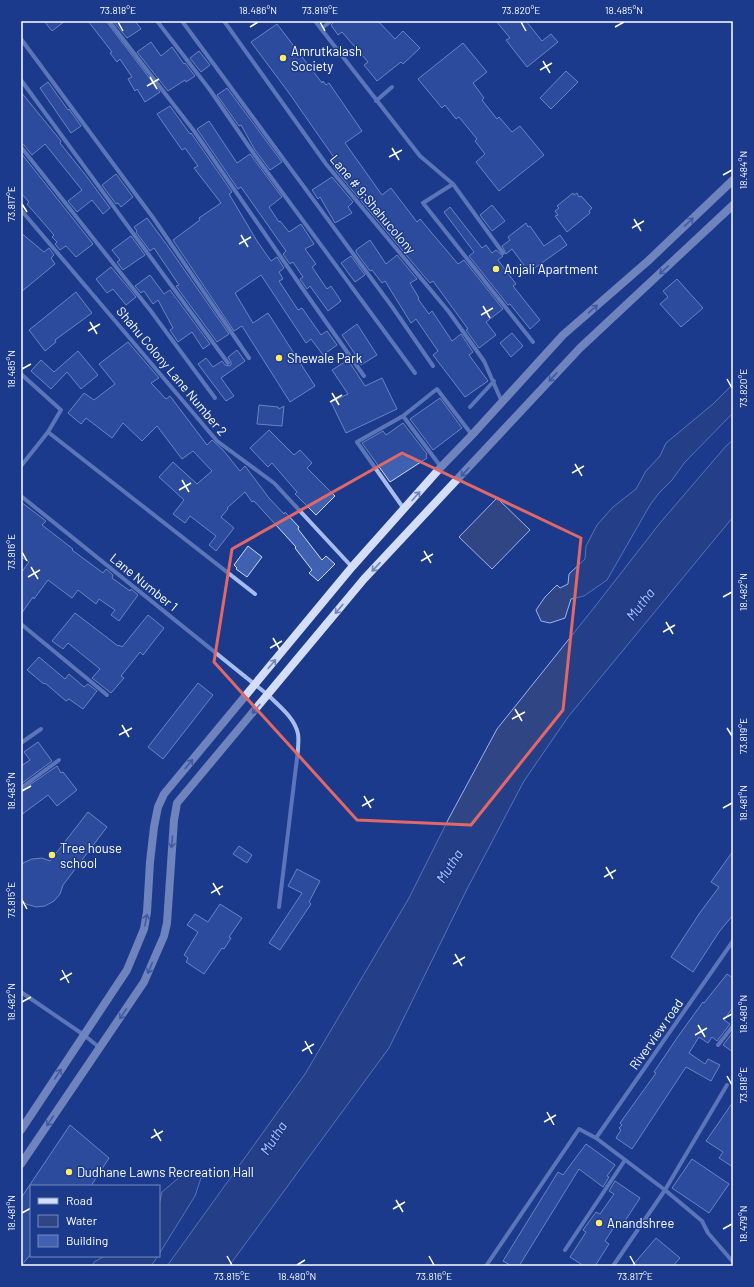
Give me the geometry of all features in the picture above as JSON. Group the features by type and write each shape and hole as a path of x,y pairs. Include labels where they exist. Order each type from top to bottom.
{"street":[{"path":"109,21 194,131 364,376"},
{"path":"157,21 210,90 254,154 415,373"},
{"path":"182,21 393,308 433,366"},
{"name":"Lane # 9;Shahucolony","path":"224,21 326,164 449,312 484,361 502,402"},
{"path":"315,21 420,156 453,184 503,253"},
{"path":"321,29 331,21"},
{"path":"21,38 154,219 249,358"},
{"path":"21,80 228,363"},
{"path":"376,101 392,87"},
{"path":"21,146 150,310 215,398"},
{"path":"21,1130 127,970 144,929 147,912 154,827 158,807 164,794 352,567 441,467 564,335 648,261 733,180"},
{"path":"453,184 423,203 533,342"},
{"path":"21,1164 144,982 164,936 167,922 174,820 177,803 364,579 580,348 733,205"},
{"name":"Shahu Colony Lane Number 2","path":"21,210 217,441 274,483 352,567"},
{"path":"21,374 61,410 48,432 21,466"},
{"path":"470,407 494,381"},
{"path":"404,509 357,442 403,416 437,389 472,435"},
{"path":"403,416 441,467"},
{"path":"48,432 255,594"},
{"name":"Lane Number 1","path":"21,496 255,684 290,717 295,725 298,735 298,750 279,907"},
{"path":"21,624 107,695"},
{"path":"21,743 41,729"},
{"path":"21,788 59,760"},
{"name":"Riverview road","path":"596,1138 733,941"},
{"path":"21,992 84,1035 100,1048"},
{"path":"718,1045 733,1026"},
{"path":"613,1266 665,1190 727,1085"},
{"path":"486,1266 579,1129 596,1138 665,1190 702,1221 708,1233 733,1262"},
{"path":"565,1250 625,1160"}],"highlighted area":[{"path":"402,453 581,538 563,710 471,825 357,820 214,662 232,549"}],"water":[{"path":"733,384 733,413 685,462 672,480 659,493 650,505 607,580 584,596 571,599 565,618 550,623 541,621 536,610 545,597 557,585 560,588 568,584 569,574 585,559 586,546 597,525 613,507 636,489 646,471 660,456 666,443 713,404"},
{"name":"Mutha","path":"733,440 733,517 568,717 524,781 467,889 389,1048 229,1266 167,1266 305,1074 409,898 449,818 497,729 660,523 726,446"},
{"path":"497,498 530,530 492,569 459,537"},
{"path":"182,1175 202,1175 195,1196 160,1252 160,1201 162,1192"},
{"path":"103,1257 157,1257 151,1266 93,1266 94,1262"}],"building":[{"path":"44,21 65,21 52,31"},
{"path":"88,21 106,21 160,92 145,102 137,89 135,91 128,79 132,77 120,59 117,62 110,53 112,52"},
{"path":"113,21 135,21 141,29 127,38"},
{"path":"335,21 378,21 395,39 403,31 420,48 403,64 401,62 377,81 364,65 368,62 342,32 338,35 331,25"},
{"path":"496,21 526,21 542,41 551,34 558,42 527,67 506,40 510,38"},
{"path":"277,24 322,83 323,81 326,85 329,83 362,131 345,143 382,195 391,188 417,222 420,219 458,264 464,260 503,309 486,322 496,335 479,348 466,330 468,329 433,281 430,283 337,172 331,162 335,159 251,42"},
{"path":"151,42 161,56 172,47 195,76 186,82 185,80 168,91 137,52"},
{"path":"463,43 487,72 473,83 484,98 482,100 497,119 499,117 512,132 520,126 544,155 499,191 476,162 485,154 475,141 477,139 459,117 456,119 445,105 442,108 418,79"},
{"path":"199,51 210,65 201,72 190,58"},
{"path":"566,71 578,82 551,109 540,98"},
{"path":"48,82 81,126 71,133 40,88"},
{"path":"227,88 282,162 270,170 255,150 241,125 239,126 217,95"},
{"path":"21,92 61,141 60,143 110,208 103,214 92,200 77,212 68,201 82,190 45,144 32,155 24,145 21,144"},
{"path":"170,106 190,134 191,133 232,192 229,194 257,241 271,261 277,257 284,268 279,272 283,279 279,281 298,310 302,308 321,335 327,331 337,345 323,355 311,339 306,343 261,275 235,293 253,323 268,313 315,386 290,402 242,326 234,331 173,240 200,220 199,218 221,203 194,168 198,166 185,148 182,150 157,114"},
{"path":"209,121 237,163 250,154 282,197 269,207 279,222 280,221 289,232 301,224 314,244 305,249 316,264 312,267 327,289 331,286 341,301 328,311 310,286 307,289 300,279 303,277 293,262 290,264 283,254 286,251 241,187 238,189 197,129"},
{"path":"21,153 93,244 76,257 66,246 60,250 55,244 57,242 52,237 54,235 27,204 29,202 21,193"},
{"path":"116,174 133,197 121,207 118,203 116,204 102,185"},
{"path":"332,177 353,202 348,207 352,213 335,223 320,197 318,199 312,190"},
{"path":"573,193 574,195 577,193 579,197 581,196 592,208 589,211 590,213 567,232 555,216 558,215 555,211 559,208 557,206"},
{"path":"492,205 505,221 492,231 480,215"},
{"path":"450,207 482,248 486,245 492,253 496,250 503,256 498,260 516,284 513,286 540,320 530,329 510,304 508,305 469,256 474,252 444,212"},
{"path":"147,218 229,334 217,342 176,286 179,285 154,248 150,251 136,232 137,231 134,227"},
{"path":"526,223 528,227 530,226 544,246 560,235 567,245 529,272 512,249 506,254 502,246 510,240 508,237"},
{"path":"21,233 44,252 49,248 54,255 51,258 55,264 21,292"},
{"path":"131,236 145,255 123,270 117,262 120,260 112,250"},
{"path":"370,240 386,264 397,255 417,279 410,283 419,298 418,299 429,314 432,311 452,341 461,334 473,352 469,355 488,381 465,397 433,355 438,351 416,319 411,323 385,281 382,283 372,270 370,271 356,252 356,250"},
{"path":"351,256 365,275 355,282 341,263"},
{"path":"111,267 136,297 126,305 113,289 107,293 96,279"},
{"path":"150,275 164,294 170,290 210,344 203,349 192,332 178,342 170,330 173,328 158,300 153,304 144,291 141,293 135,286"},
{"path":"677,279 703,308 681,327 660,304 668,297 663,291"},
{"path":"76,292 92,313 55,340 56,342 45,351 29,330"},
{"path":"357,324 377,355 361,365 342,335"},
{"path":"512,333 523,346 511,357 500,343"},
{"path":"128,342 159,378 151,383 166,399 170,396 207,445 212,440 223,450 240,471 245,466 269,498 299,527 298,529 322,560 326,556 335,564 318,581 309,573 312,570 295,548 296,547 254,501 252,502 245,492 227,508 228,509 221,517 234,528 216,551 209,545 216,536 190,516 185,523 173,514 184,500 159,477 173,462 197,484 212,471 193,451 182,459 157,426 142,441 123,423 112,438 86,418 81,424 68,413 84,393 94,400 115,384 99,364"},
{"path":"237,350 245,361 221,378 234,396 226,401 198,364 206,358 213,367 222,361 225,365 229,366 231,365 231,362 228,357"},
{"path":"78,351 98,375 81,389 67,372 51,389 31,371 41,360 54,372"},
{"path":"348,360 365,386 382,378 397,409 346,433 331,402 348,394 332,370"},
{"path":"440,398 462,428 433,450 410,419"},
{"path":"259,405 278,407 279,409 284,406 282,426 257,424"},
{"path":"403,423 427,454 427,458 390,482 362,443 383,431 386,435"},
{"path":"269,430 294,455 300,450 312,463 307,468 335,496 316,515 295,494 297,492 272,463 268,467 250,448"},
{"path":"21,502 46,521 42,525 73,549 72,550 103,573 106,569 113,575 112,578 138,595 119,621 111,615 115,610 99,599 96,604 78,590 72,598 48,580 21,614 21,573 29,562 21,557"},
{"path":"248,546 262,557 247,577 236,569 237,568 234,565"},
{"path":"75,613 118,646 119,645 122,647 148,615 164,628 143,655 140,652 121,676 124,678 111,693 92,678 100,669 68,643 63,649 52,641"},
{"path":"39,657 65,679 69,674 84,687 88,684 97,691 83,709 69,699 66,701 27,670"},
{"path":"198,683 213,695 163,759 148,747"},
{"path":"38,742 52,761 21,784 21,766 30,760 24,752"},
{"path":"57,766 61,773 63,772 77,790 57,806 48,795 21,815 21,791"},
{"name":"Tree house school","path":"88,812 107,827 63,885 60,894 54,901 45,906 36,907 26,904 21,899 21,866 23,863 32,859 42,858 50,861"},
{"path":"239,846 252,855 247,863 233,854"},
{"path":"733,851 733,915 719,932 693,972 671,957 699,914 719,887 711,882"},
{"path":"297,869 320,881 309,902 311,904 280,950 269,943 302,893 288,886"},
{"path":"220,904 242,918 229,937 231,938 224,949 222,948 204,974 186,962 188,958 184,955 198,932 187,925 195,914 208,922"},
{"path":"727,974 733,978 733,1007 724,1020 730,1024 717,1041 712,1037 708,1043 699,1037 689,1053 705,1064 708,1059 720,1065 711,1081 686,1067 632,1149 616,1138 621,1130 619,1128 622,1125 620,1123 656,1073 654,1072 677,1038 703,1002 704,1003"},
{"path":"733,1032 733,1052 723,1045"},
{"path":"733,1102 733,1167 719,1158 723,1152 706,1141"},
{"name":"Dudhane Lawns Recreation Hall","path":"70,1125 109,1158 92,1185 30,1185 30,1255 21,1266 21,1198"},
{"path":"586,1144 615,1165 607,1176 609,1177 603,1187 579,1169 519,1266 512,1266 503,1261 558,1172 563,1175"},
{"path":"692,1159 729,1184 709,1213 672,1188"},
{"name":"Anandshree","path":"615,1181 640,1198 623,1224 618,1221 605,1241 609,1244 595,1266 584,1266 570,1257 586,1232 583,1230 596,1212 600,1214 614,1194 609,1191"},
{"path":"656,1238 680,1258 673,1266 632,1266"}],"place":[{"name":"Amrutkalash Society","path":"283,58"},
{"name":"Anjali Apartment","path":"496,269"},
{"name":"Shewale Park","path":"279,358"},
{"name":"Tree house school","path":"52,855"},
{"name":"Dudhane Lawns Recreation Hall","path":"69,1172"},
{"name":"Anandshree","path":"599,1223"}]}
